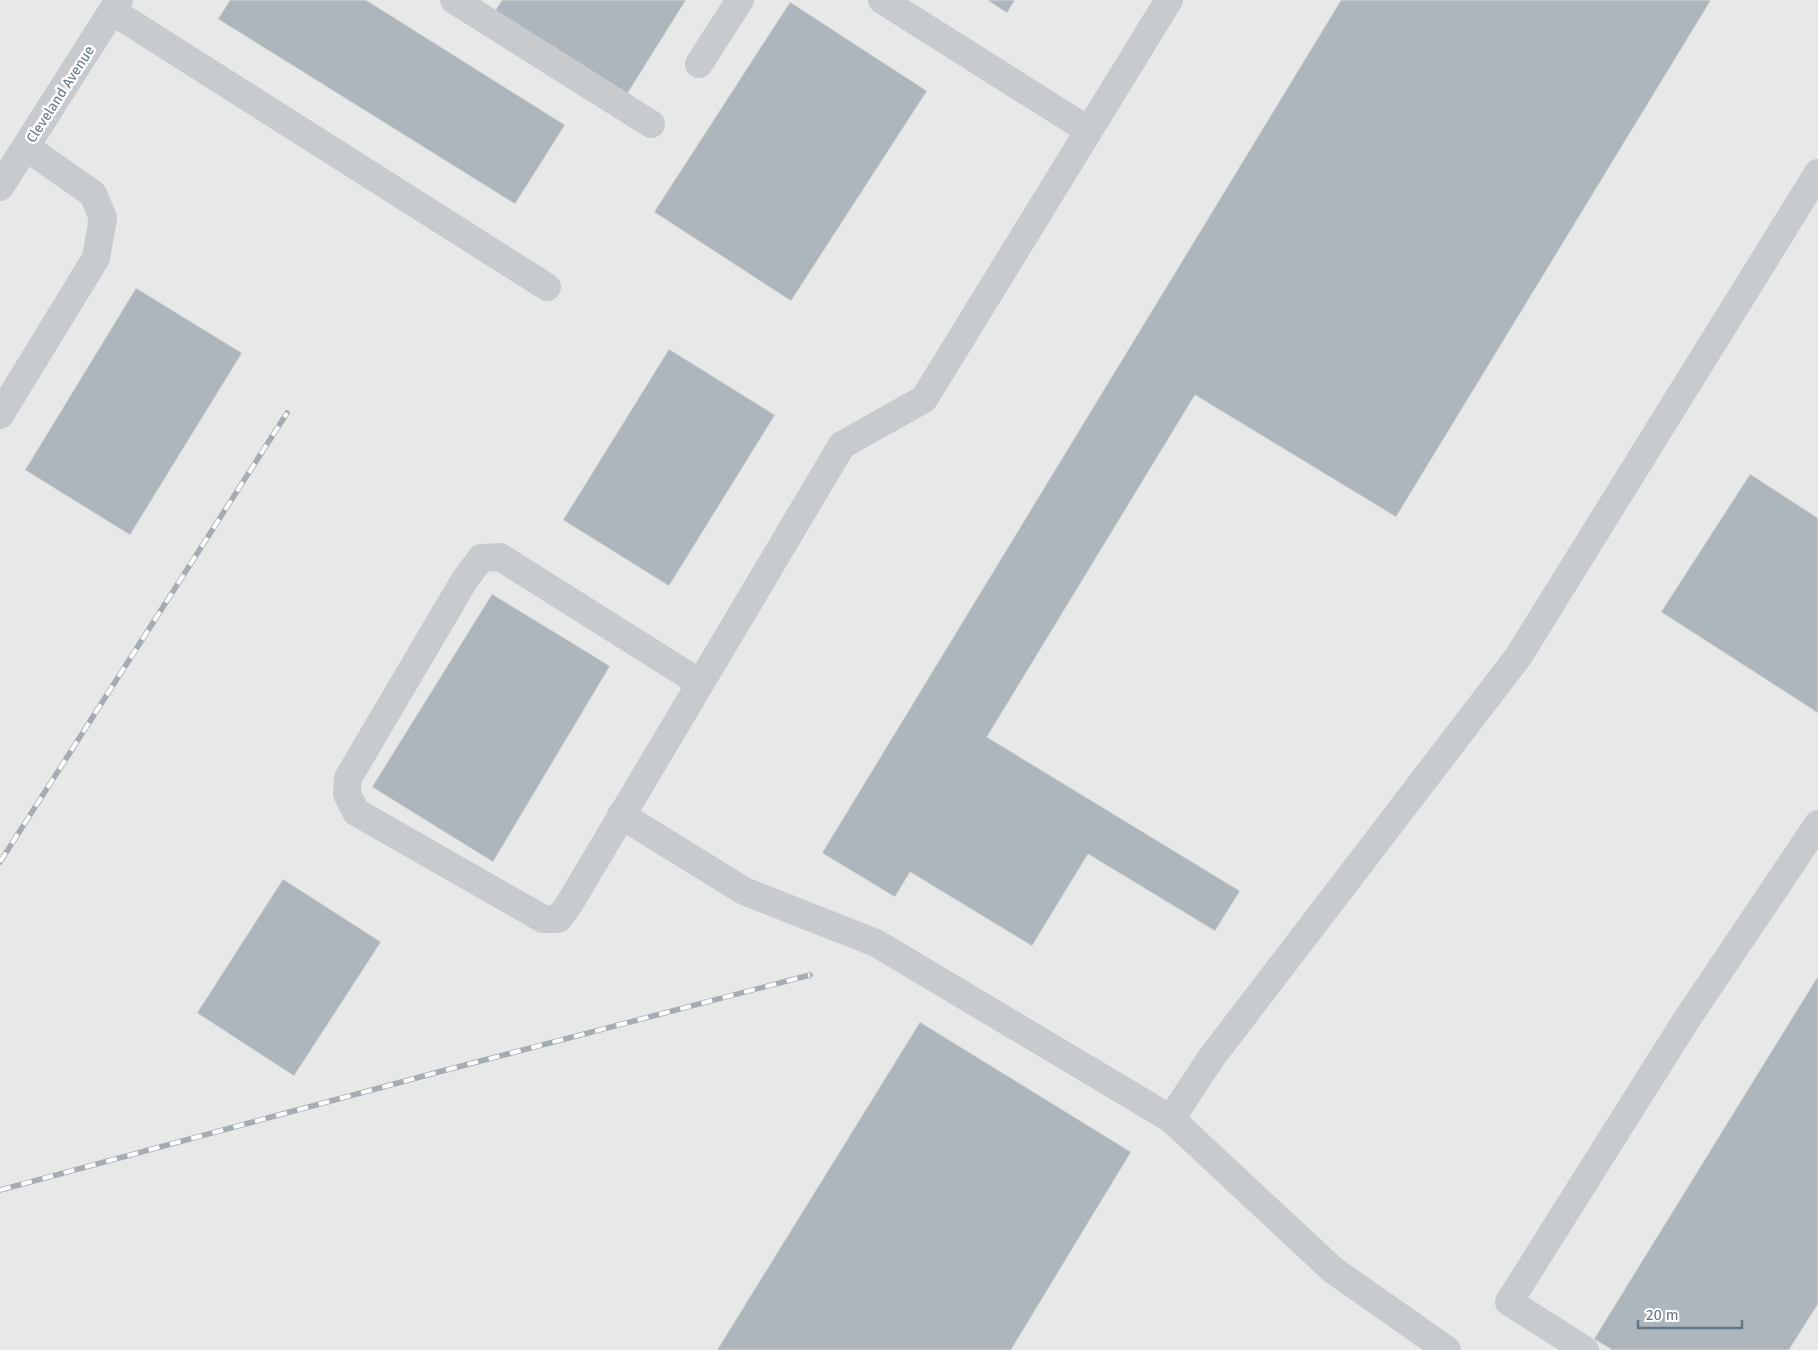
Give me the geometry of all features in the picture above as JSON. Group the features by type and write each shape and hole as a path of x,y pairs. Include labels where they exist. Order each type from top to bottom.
{"street":[{"path":"454,0 651,124"},
{"path":"699,64 740,0"},
{"path":"882,0 1088,130"},
{"path":"700,683 500,557 481,558 464,581 348,778 347,794 356,812 543,919 558,919 563,912 842,446 924,399 1169,0"},
{"path":"116,5 547,287"},
{"name":"Cleveland Avenue","path":"0,187 116,5"},
{"path":"0,416 96,258 103,218 93,194 26,147"},
{"path":"1171,1119 1211,1058 1518,657 1818,173"},
{"path":"621,815 744,891 876,943 1171,1119 1333,1270 1447,1350"},
{"path":"1585,1350 1509,1302 1685,1022 1818,824"}],"shaded area":[{"path":"0,0 1818,0 1818,1350 0,1350"}],"building":[{"path":"230,0 366,0 565,125 515,204 218,19"},
{"path":"502,0 686,0 624,99 491,17"},
{"path":"987,0 1015,0 1007,13"},
{"path":"1341,0 1711,0 1396,517 1195,395 987,737 1240,891 1215,931 1088,854 1032,946 910,872 895,897 822,853"},
{"path":"790,2 927,91 791,301 654,212"},
{"path":"136,288 242,353 130,535 25,470"},
{"path":"669,349 775,415 669,586 563,520"},
{"path":"1750,474 1818,518 1818,713 1661,612"},
{"path":"492,594 610,666 493,862 372,787"},
{"path":"283,879 381,942 294,1076 197,1013"},
{"path":"1818,976 1818,1304 1789,1350 1612,1350 1594,1339"},
{"path":"920,1022 1131,1152 1011,1350 717,1350"}],"railway":[{"path":"0,862 287,413"},
{"path":"0,1190 446,1070 810,975"}]}
